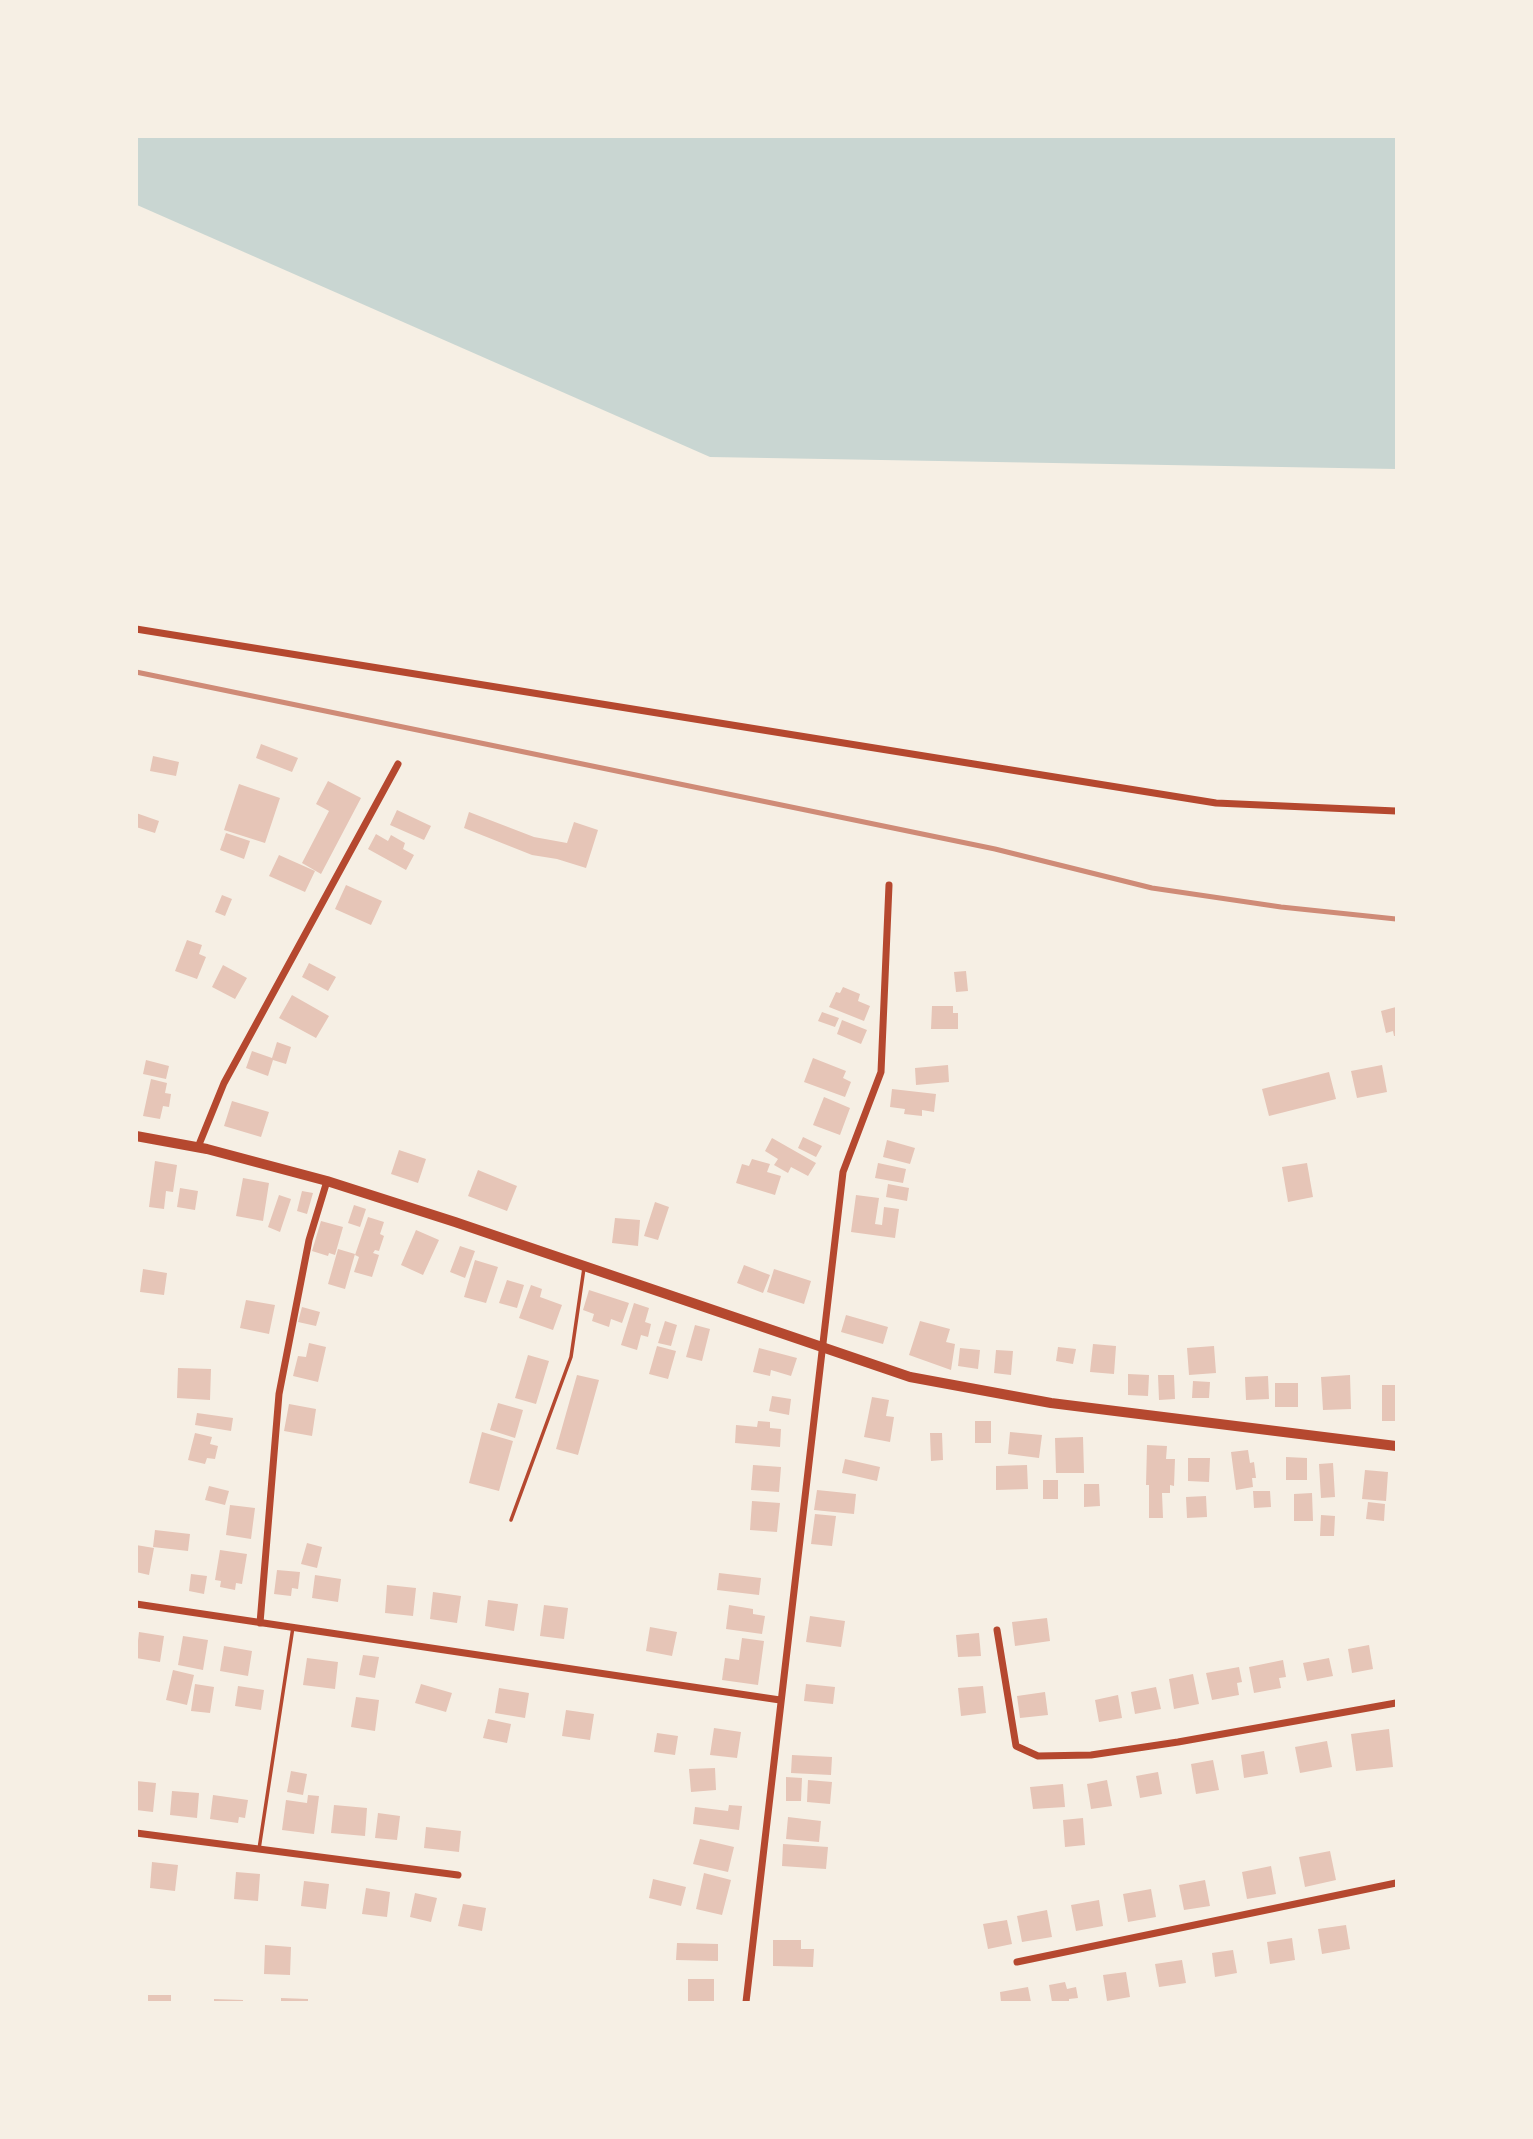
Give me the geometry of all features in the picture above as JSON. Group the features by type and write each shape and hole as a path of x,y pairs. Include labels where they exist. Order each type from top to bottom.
{"street":[{"path":"136,629 1216,803 1396,811"},
{"path":"198,1147 225,1083 398,764"},
{"path":"746,2003 843,1172 881,1072 889,886"},
{"path":"136,1136 198,1147 327,1181 910,1377 1051,1403 1396,1446"},
{"path":"260,1623 279,1394 309,1240 327,1181"},
{"path":"136,1604 780,1700"},
{"path":"997,1630 1016,1746 1038,1756 1116,1752 1396,1703"},
{"path":"136,1833 458,1875"},
{"path":"1017,1962 1396,1883"}],"lane":[{"path":"511,1520 571,1357 584,1266"},
{"path":"259,1849 293,1627"}],"shaded area":[{"path":"137,136 1396,137 1396,469 710,457 137,205"}],"building":[{"path":"261,744 298,758 292,772 256,758"},
{"path":"153,756 179,762 176,776 150,771"},
{"path":"328,781 361,798 321,874 302,863 329,811 316,804"},
{"path":"239,784 280,798 265,843 224,830"},
{"path":"397,810 431,826 424,840 390,825"},
{"path":"469,812 534,837 567,843 574,822 598,830 586,868 532,855 464,828"},
{"path":"136,813 159,821 155,833 136,827"},
{"path":"226,833 250,841 244,859 220,850"},
{"path":"376,834 388,841 391,835 405,843 403,849 414,855 406,870 368,849"},
{"path":"279,855 315,871 305,892 269,876"},
{"path":"346,885 382,901 371,925 335,909"},
{"path":"222,895 232,899 225,916 215,912"},
{"path":"187,940 202,945 199,954 206,957 197,979 175,971"},
{"path":"309,963 336,977 328,991 302,977"},
{"path":"223,965 247,978 235,999 212,987"},
{"path":"966,971 968,991 956,992 954,972"},
{"path":"843,987 860,994 858,1001 870,1006 864,1021 829,1007 836,992 840,993"},
{"path":"292,995 329,1016 316,1038 279,1018"},
{"path":"932,1006 953,1006 953,1013 958,1013 958,1029 931,1029"},
{"path":"1396,1007 1394,1036 1393,1031 1386,1033 1381,1011"},
{"path":"822,1012 839,1018 835,1027 818,1021"},
{"path":"842,1020 867,1030 861,1044 837,1034"},
{"path":"277,1042 291,1047 286,1064 273,1060 268,1076 246,1068 252,1051 272,1058"},
{"path":"813,1058 846,1071 843,1078 851,1082 845,1097 804,1082"},
{"path":"146,1060 169,1066 166,1079 143,1074"},
{"path":"948,1065 949,1082 916,1085 915,1068"},
{"path":"1382,1065 1387,1092 1357,1098 1351,1071"},
{"path":"1329,1072 1336,1099 1269,1116 1262,1089"},
{"path":"151,1079 167,1083 165,1093 171,1094 169,1107 163,1106 160,1119 143,1116"},
{"path":"892,1089 936,1094 934,1112 922,1110 922,1116 904,1114 905,1109 890,1107"},
{"path":"824,1097 850,1108 840,1135 813,1125"},
{"path":"232,1101 269,1112 261,1137 224,1126"},
{"path":"803,1137 822,1146 816,1157 798,1148"},
{"path":"772,1138 816,1163 808,1176 791,1167 788,1173 774,1165 778,1159 765,1151"},
{"path":"887,1140 915,1148 910,1164 883,1157"},
{"path":"399,1150 426,1159 418,1183 391,1174"},
{"path":"752,1159 770,1164 767,1172 781,1176 775,1195 736,1183 742,1164 749,1166"},
{"path":"155,1161 177,1165 173,1192 166,1191 164,1209 149,1207"},
{"path":"878,1163 906,1169 903,1183 875,1178"},
{"path":"1307,1163 1313,1197 1288,1202 1282,1167"},
{"path":"478,1170 517,1186 507,1211 468,1196"},
{"path":"243,1178 269,1183 263,1221 236,1216"},
{"path":"888,1184 909,1188 907,1201 886,1197"},
{"path":"180,1188 198,1191 195,1210 177,1207"},
{"path":"302,1191 313,1193 307,1214 297,1211"},
{"path":"279,1195 291,1199 280,1232 268,1227"},
{"path":"856,1195 879,1198 875,1224 882,1225 884,1207 899,1209 895,1238 851,1232"},
{"path":"655,1202 669,1207 658,1240 644,1236"},
{"path":"354,1205 366,1209 360,1227 348,1223"},
{"path":"368,1217 384,1222 380,1234 384,1236 379,1251 375,1250 373,1253 379,1255 372,1277 354,1272 359,1257 355,1255"},
{"path":"615,1218 640,1220 638,1246 612,1243"},
{"path":"321,1221 343,1227 335,1255 329,1253 328,1256 312,1251"},
{"path":"416,1230 439,1240 423,1275 401,1265"},
{"path":"460,1246 475,1251 465,1278 450,1272"},
{"path":"338,1249 355,1254 345,1289 328,1284"},
{"path":"475,1260 498,1267 486,1303 464,1297"},
{"path":"744,1265 770,1275 763,1293 737,1283"},
{"path":"143,1269 167,1273 164,1295 140,1292"},
{"path":"774,1269 811,1281 804,1304 767,1292"},
{"path":"507,1280 524,1285 517,1308 499,1303"},
{"path":"531,1285 542,1289 540,1297 562,1305 553,1330 519,1318"},
{"path":"589,1290 629,1303 622,1323 611,1319 609,1327 592,1321 594,1314 583,1310"},
{"path":"246,1300 275,1305 269,1334 240,1328"},
{"path":"634,1303 649,1308 645,1322 651,1324 648,1337 641,1335 637,1350 621,1345"},
{"path":"302,1307 320,1312 316,1326 298,1322"},
{"path":"846,1315 888,1327 883,1344 841,1332"},
{"path":"665,1321 677,1325 671,1346 658,1343"},
{"path":"920,1321 950,1329 946,1342 955,1344 951,1370 909,1355"},
{"path":"695,1325 710,1329 702,1361 686,1357"},
{"path":"309,1343 326,1347 318,1382 293,1376 298,1356 306,1357"},
{"path":"1093,1344 1116,1346 1114,1374 1090,1372"},
{"path":"657,1346 676,1351 668,1379 649,1374"},
{"path":"1214,1346 1216,1373 1189,1375 1187,1348"},
{"path":"1058,1347 1076,1349 1073,1364 1056,1361"},
{"path":"759,1348 797,1358 791,1376 771,1370 770,1376 753,1372"},
{"path":"960,1348 980,1350 978,1369 958,1366"},
{"path":"996,1350 1013,1351 1011,1375 994,1373"},
{"path":"528,1355 549,1361 536,1404 515,1398"},
{"path":"178,1368 211,1369 210,1400 177,1398"},
{"path":"1128,1374 1149,1375 1148,1396 1128,1395"},
{"path":"577,1375 599,1380 578,1455 556,1449"},
{"path":"1158,1375 1174,1375 1175,1399 1159,1400"},
{"path":"1350,1375 1351,1409 1323,1410 1321,1377"},
{"path":"1268,1376 1269,1399 1246,1400 1245,1377"},
{"path":"1193,1381 1210,1382 1209,1398 1192,1398"},
{"path":"1275,1383 1298,1383 1298,1407 1275,1407"},
{"path":"1382,1385 1396,1385 1396,1421 1382,1421"},
{"path":"772,1396 791,1399 789,1415 769,1411"},
{"path":"872,1397 889,1400 886,1416 894,1417 890,1442 864,1437"},
{"path":"498,1403 523,1410 515,1438 490,1430"},
{"path":"289,1404 316,1409 312,1436 284,1431"},
{"path":"197,1413 233,1418 231,1431 195,1425"},
{"path":"758,1421 770,1422 770,1428 781,1429 780,1447 735,1443 736,1425 757,1427"},
{"path":"975,1421 991,1421 991,1443 975,1443"},
{"path":"482,1432 513,1441 499,1491 469,1483"},
{"path":"1010,1432 1042,1435 1039,1458 1008,1454"},
{"path":"195,1433 212,1437 210,1444 218,1446 215,1459 207,1458 205,1464 188,1460"},
{"path":"930,1433 942,1433 943,1460 931,1461"},
{"path":"1083,1437 1084,1473 1056,1473 1055,1438"},
{"path":"1147,1445 1167,1446 1166,1459 1175,1459 1174,1486 1170,1485 1170,1493 1162,1493 1163,1518 1149,1518"},
{"path":"1248,1450 1250,1463 1254,1462 1256,1478 1252,1478 1253,1487 1236,1490 1231,1452"},
{"path":"1286,1457 1307,1458 1307,1480 1286,1480"},
{"path":"1188,1458 1210,1458 1209,1482 1188,1481"},
{"path":"845,1459 880,1467 877,1481 842,1473"},
{"path":"1333,1463 1335,1497 1321,1498 1319,1464"},
{"path":"753,1465 781,1467 779,1492 751,1490"},
{"path":"1027,1465 1028,1489 996,1490 996,1466"},
{"path":"1365,1470 1388,1472 1386,1501 1362,1499"},
{"path":"1043,1480 1058,1480 1058,1499 1043,1499"},
{"path":"1084,1484 1099,1484 1100,1506 1084,1507"},
{"path":"209,1486 229,1491 225,1505 205,1500"},
{"path":"817,1490 856,1494 854,1514 814,1510"},
{"path":"1253,1491 1270,1491 1271,1507 1254,1508"},
{"path":"1312,1493 1313,1521 1294,1521 1294,1494"},
{"path":"1206,1496 1207,1517 1187,1518 1186,1497"},
{"path":"752,1501 780,1503 777,1532 750,1530"},
{"path":"1368,1502 1385,1504 1384,1521 1366,1519"},
{"path":"230,1505 255,1508 251,1539 226,1535"},
{"path":"815,1514 836,1516 832,1546 811,1544"},
{"path":"1321,1515 1335,1516 1334,1536 1320,1536"},
{"path":"155,1530 190,1534 188,1551 153,1547"},
{"path":"307,1543 322,1547 317,1568 301,1564"},
{"path":"136,1545 154,1548 149,1575 136,1572"},
{"path":"220,1550 247,1554 242,1584 236,1583 235,1590 220,1587 221,1581 215,1580"},
{"path":"277,1570 300,1572 298,1589 292,1588 291,1596 274,1594"},
{"path":"719,1573 761,1578 759,1595 717,1590"},
{"path":"191,1574 207,1576 204,1594 189,1591"},
{"path":"315,1575 341,1579 338,1602 312,1598"},
{"path":"387,1585 416,1588 413,1616 385,1613"},
{"path":"433,1592 461,1596 457,1623 430,1619"},
{"path":"488,1600 518,1604 514,1631 485,1626"},
{"path":"544,1605 568,1608 564,1639 540,1636"},
{"path":"729,1605 753,1609 753,1614 765,1616 762,1634 726,1629"},
{"path":"810,1616 845,1621 841,1647 806,1642"},
{"path":"1047,1618 1050,1641 1015,1646 1012,1622"},
{"path":"650,1627 677,1632 672,1656 646,1651"},
{"path":"139,1632 164,1636 160,1662 136,1658"},
{"path":"979,1633 981,1656 958,1657 956,1635"},
{"path":"183,1636 208,1640 203,1670 178,1665"},
{"path":"742,1638 764,1641 758,1685 722,1680 725,1658 739,1660"},
{"path":"1369,1645 1373,1669 1352,1673 1348,1649"},
{"path":"224,1646 252,1651 248,1676 220,1671"},
{"path":"363,1655 379,1657 375,1678 359,1675"},
{"path":"307,1658 338,1662 335,1689 303,1685"},
{"path":"1329,1658 1333,1676 1307,1681 1303,1663"},
{"path":"1283,1660 1286,1677 1279,1678 1281,1688 1254,1693 1249,1667"},
{"path":"1239,1667 1242,1682 1237,1683 1239,1695 1212,1700 1206,1673"},
{"path":"173,1670 194,1675 187,1705 166,1700"},
{"path":"1193,1674 1199,1704 1174,1709 1169,1679"},
{"path":"195,1684 214,1687 210,1713 191,1711"},
{"path":"421,1684 452,1693 446,1712 415,1703"},
{"path":"806,1684 835,1687 833,1704 804,1701"},
{"path":"238,1686 264,1690 261,1710 235,1706"},
{"path":"983,1686 986,1713 961,1716 958,1688"},
{"path":"1156,1687 1161,1709 1135,1714 1131,1692"},
{"path":"499,1688 529,1693 525,1718 495,1713"},
{"path":"1045,1692 1048,1715 1020,1718 1017,1696"},
{"path":"1118,1695 1122,1718 1099,1722 1095,1700"},
{"path":"356,1697 379,1700 375,1731 351,1727"},
{"path":"566,1710 594,1714 590,1740 562,1736"},
{"path":"488,1719 511,1724 507,1743 483,1738"},
{"path":"714,1728 741,1732 737,1758 710,1755"},
{"path":"1389,1729 1393,1767 1356,1771 1351,1734"},
{"path":"657,1733 678,1736 675,1755 654,1752"},
{"path":"1327,1741 1332,1767 1300,1773 1295,1747"},
{"path":"1264,1751 1268,1774 1244,1778 1241,1755"},
{"path":"792,1755 832,1757 831,1775 791,1773"},
{"path":"1213,1760 1219,1790 1196,1794 1191,1764"},
{"path":"715,1768 716,1790 691,1792 689,1769"},
{"path":"291,1771 307,1774 303,1795 287,1792"},
{"path":"1158,1772 1162,1794 1140,1798 1136,1776"},
{"path":"786,1777 802,1778 801,1801 786,1801"},
{"path":"808,1780 832,1782 830,1804 807,1802"},
{"path":"1107,1780 1112,1806 1091,1809 1087,1784"},
{"path":"136,1781 156,1783 153,1812 136,1810"},
{"path":"1063,1784 1065,1807 1033,1809 1030,1787"},
{"path":"172,1791 199,1793 197,1818 170,1815"},
{"path":"213,1795 248,1800 245,1818 239,1817 238,1823 210,1819"},
{"path":"308,1795 319,1796 314,1834 282,1830 286,1800 307,1803"},
{"path":"334,1805 367,1808 365,1836 331,1833"},
{"path":"729,1805 742,1806 739,1830 693,1824 695,1807 728,1811"},
{"path":"378,1813 400,1816 397,1840 375,1838"},
{"path":"788,1817 821,1821 819,1842 786,1839"},
{"path":"1083,1818 1085,1845 1065,1847 1063,1820"},
{"path":"426,1827 461,1831 459,1852 424,1848"},
{"path":"700,1839 734,1847 728,1872 693,1864"},
{"path":"783,1844 828,1847 826,1869 782,1866"},
{"path":"1330,1851 1336,1880 1305,1887 1299,1857"},
{"path":"152,1862 178,1865 175,1891 150,1888"},
{"path":"1271,1866 1276,1894 1247,1899 1242,1872"},
{"path":"236,1872 260,1874 258,1901 234,1899"},
{"path":"704,1873 731,1880 722,1915 696,1909"},
{"path":"653,1879 686,1887 681,1906 649,1898"},
{"path":"1205,1880 1210,1906 1184,1910 1179,1885"},
{"path":"304,1881 329,1884 326,1909 301,1906"},
{"path":"366,1888 390,1892 387,1917 362,1914"},
{"path":"1151,1889 1156,1917 1128,1922 1123,1894"},
{"path":"415,1893 437,1898 431,1922 410,1917"},
{"path":"1099,1900 1103,1926 1076,1931 1071,1905"},
{"path":"463,1904 486,1908 482,1931 458,1926"},
{"path":"1047,1910 1052,1937 1022,1942 1017,1916"},
{"path":"1007,1920 1012,1944 988,1949 983,1924"},
{"path":"1346,1925 1350,1949 1322,1954 1318,1929"},
{"path":"1292,1938 1295,1960 1270,1964 1267,1942"},
{"path":"773,1940 801,1940 801,1949 814,1949 813,1967 773,1966"},
{"path":"677,1943 718,1944 718,1961 676,1960"},
{"path":"265,1945 291,1947 290,1975 264,1974"},
{"path":"1233,1950 1237,1973 1215,1977 1212,1953"},
{"path":"1182,1960 1186,1983 1159,1987 1155,1964"},
{"path":"1126,1972 1130,1997 1107,2001 1103,1975"},
{"path":"688,1979 714,1979 714,2002 688,2002"},
{"path":"1065,1982 1067,1989 1076,1987 1078,1998 1069,1999 1069,2002 1052,2002 1049,1985"},
{"path":"1028,1987 1031,2002 1001,2002 1000,1992"},
{"path":"148,1995 171,1995 171,2002 148,2002"},
{"path":"281,1998 308,1999 308,2002 281,2002"},
{"path":"214,1999 243,2000 243,2002 214,2002"}],"railway":[{"path":"136,672 995,849 1152,888 1281,907 1396,919"}]}
